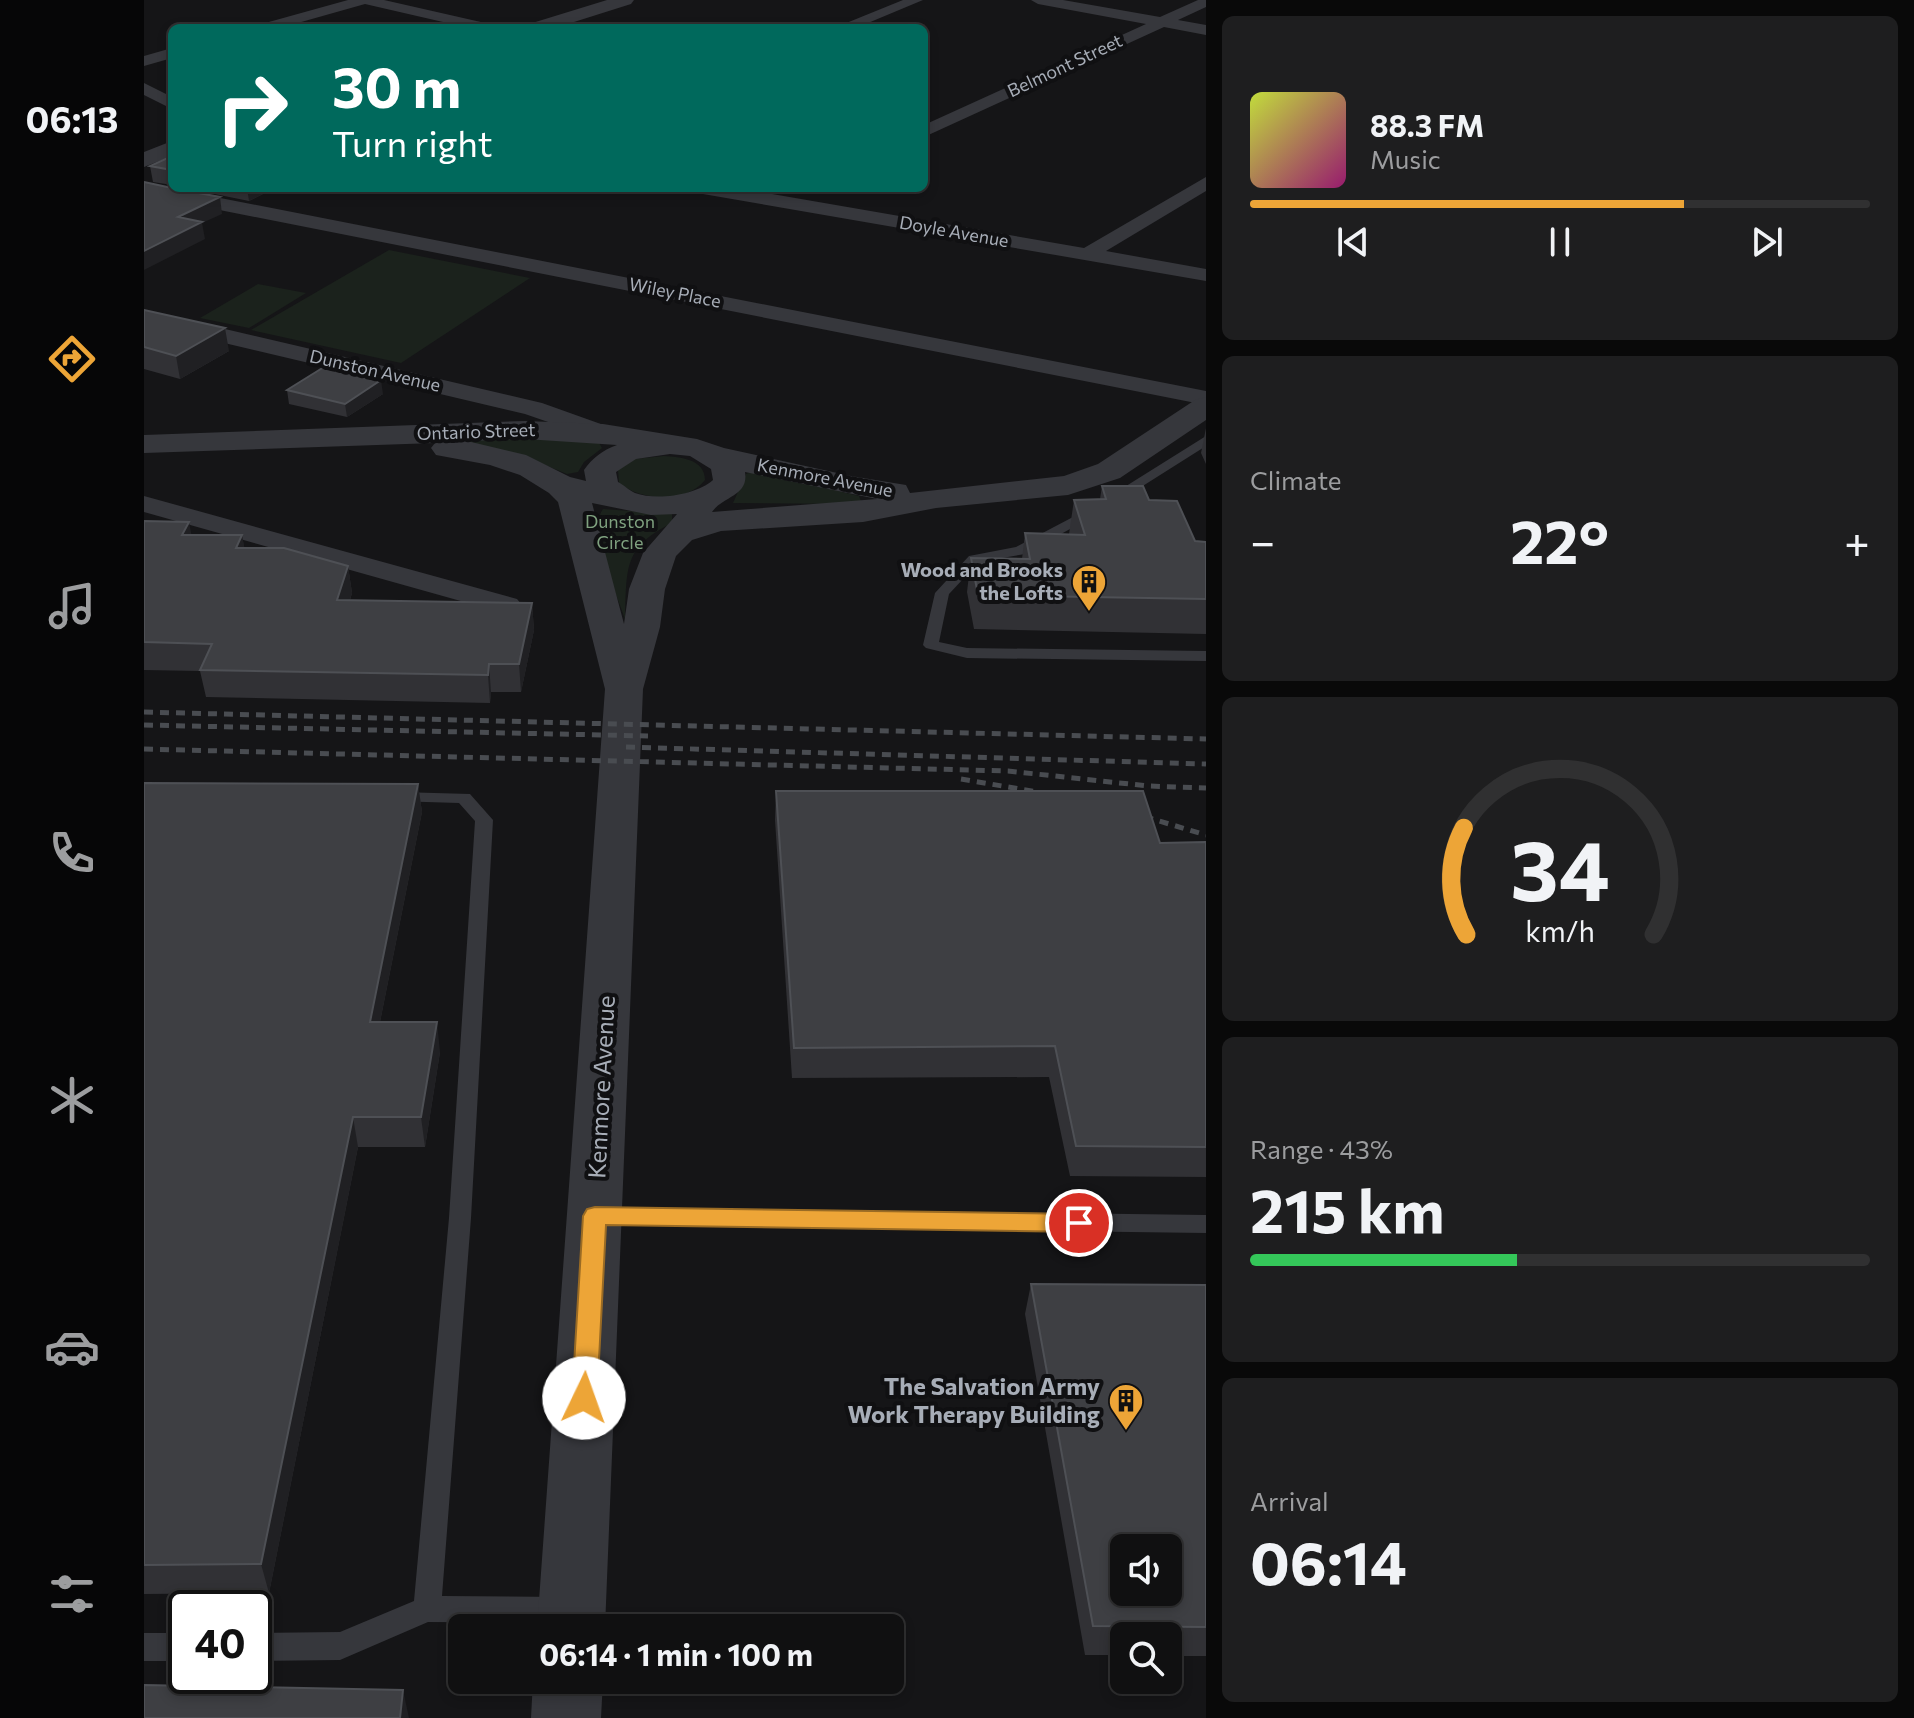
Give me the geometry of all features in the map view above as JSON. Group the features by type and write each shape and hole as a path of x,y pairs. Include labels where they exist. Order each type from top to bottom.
{"street":[{"path":"278,24 365,0 471,24"},
{"path":"549,24 625,0"},
{"path":"853,24 916,0"},
{"path":"1038,0 1206,30"},
{"name":"Belmont Street","path":"928,130 1206,2"},
{"path":"144,61 168,54"},
{"path":"144,88 168,102"},
{"path":"144,160 168,150"},
{"path":"1086,255 1206,183"},
{"name":"Wiley Place","path":"144,189 1206,398"},
{"name":"Doyle Avenue","path":"726,192 1206,275"},
{"path":"778,201 797,192"},
{"name":"Dunston Avenue","path":"144,317 533,408 603,433"},
{"name":"Kenmore Avenue","path":"572,1614 624,689 642,627 647,589 660,553 701,515 863,512 936,498 1068,485 1109,471 1206,406"},
{"name":"Ontario Street","path":"144,444 525,430 603,433 670,445"},
{"name":"Ontario Street","path":"281,439 416,444 466,450 516,464 589,496 701,515"},
{"path":"589,496 616,455 631,449 670,445"},
{"name":"Kenmore Avenue","path":"670,445 851,486 936,498"},
{"path":"701,515 728,483 730,473 725,463 714,455"},
{"name":"Kenmore Avenue","path":"589,496 582,528 624,689"},
{"path":"144,504 507,605"},
{"path":"566,1718 567,1694"}],"lane":[{"path":"1206,440 1113,499 1020,551 974,559 942,593 931,645 967,653 1206,656"},
{"path":"373,797 464,798 484,820 460,1218 427,1609"},
{"path":"595,1216 1206,1224"},
{"path":"272,1647 340,1646 427,1609 500,1614"},
{"path":"144,1647 168,1647"}],"green space":[{"path":"389,250 530,278 401,363 251,330"},
{"path":"258,284 306,293 249,328 200,318"},
{"name":"Dunston Circle","path":"521,438 599,443 602,448 584,462 578,472 567,474 540,463 441,439"},
{"name":"Dunston Circle","path":"664,456 696,463 705,480 687,493 663,497 639,494 619,483 618,470 635,459"},
{"path":"754,471 859,496 861,501 852,504 733,503 746,474"},
{"name":"Dunston Circle","path":"603,509 672,514 672,523 644,541 631,561 626,586 625,619 601,546 599,519"}],"building":[{"path":"168,158 168,169 150,166"},
{"path":"144,182 168,187 168,192 195,192 220,197 178,217 202,222 144,251"},
{"path":"144,310 225,328 176,356 144,347"},
{"path":"324,367 381,380 345,404 287,390"},
{"path":"1102,486 1143,486 1149,500 1177,501 1195,541 1206,542 1206,599 978,595 971,558 1030,559 1025,533 1085,535 1074,500 1106,499"},
{"path":"144,521 189,522 182,535 242,535 236,548 284,548 348,566 337,600 532,603 519,664 489,664 488,675 200,670 212,644 144,642"},
{"path":"144,783 418,784 370,1022 437,1022 421,1117 353,1117 261,1564 144,1565"},
{"path":"776,791 1143,791 1160,843 1206,842 1206,1147 1076,1146 1055,1046 794,1048"},
{"name":"The Salvation Army Work Therapy Building","path":"1031,1284 1206,1285 1206,1627 1182,1627 1182,1622 1110,1622 1110,1626 1093,1626"},
{"path":"144,1685 168,1685 168,1694 272,1694 272,1687 403,1690 400,1718 144,1718"}],"railway":[{"path":"144,712 1206,739"},
{"path":"144,725 648,736"},
{"path":"626,747 1206,764"},
{"path":"144,749 1008,771 1148,786 1206,788"},
{"path":"961,779 1055,795"},
{"path":"1129,812 1206,835"}],"place":[{"name":"Wood and Brooks the Lofts","path":"1089,613"},
{"name":"The Salvation Army Work Therapy Building","path":"1126,1432"}],"route":[{"path":"584,1398 595,1216 1079,1223"}]}
